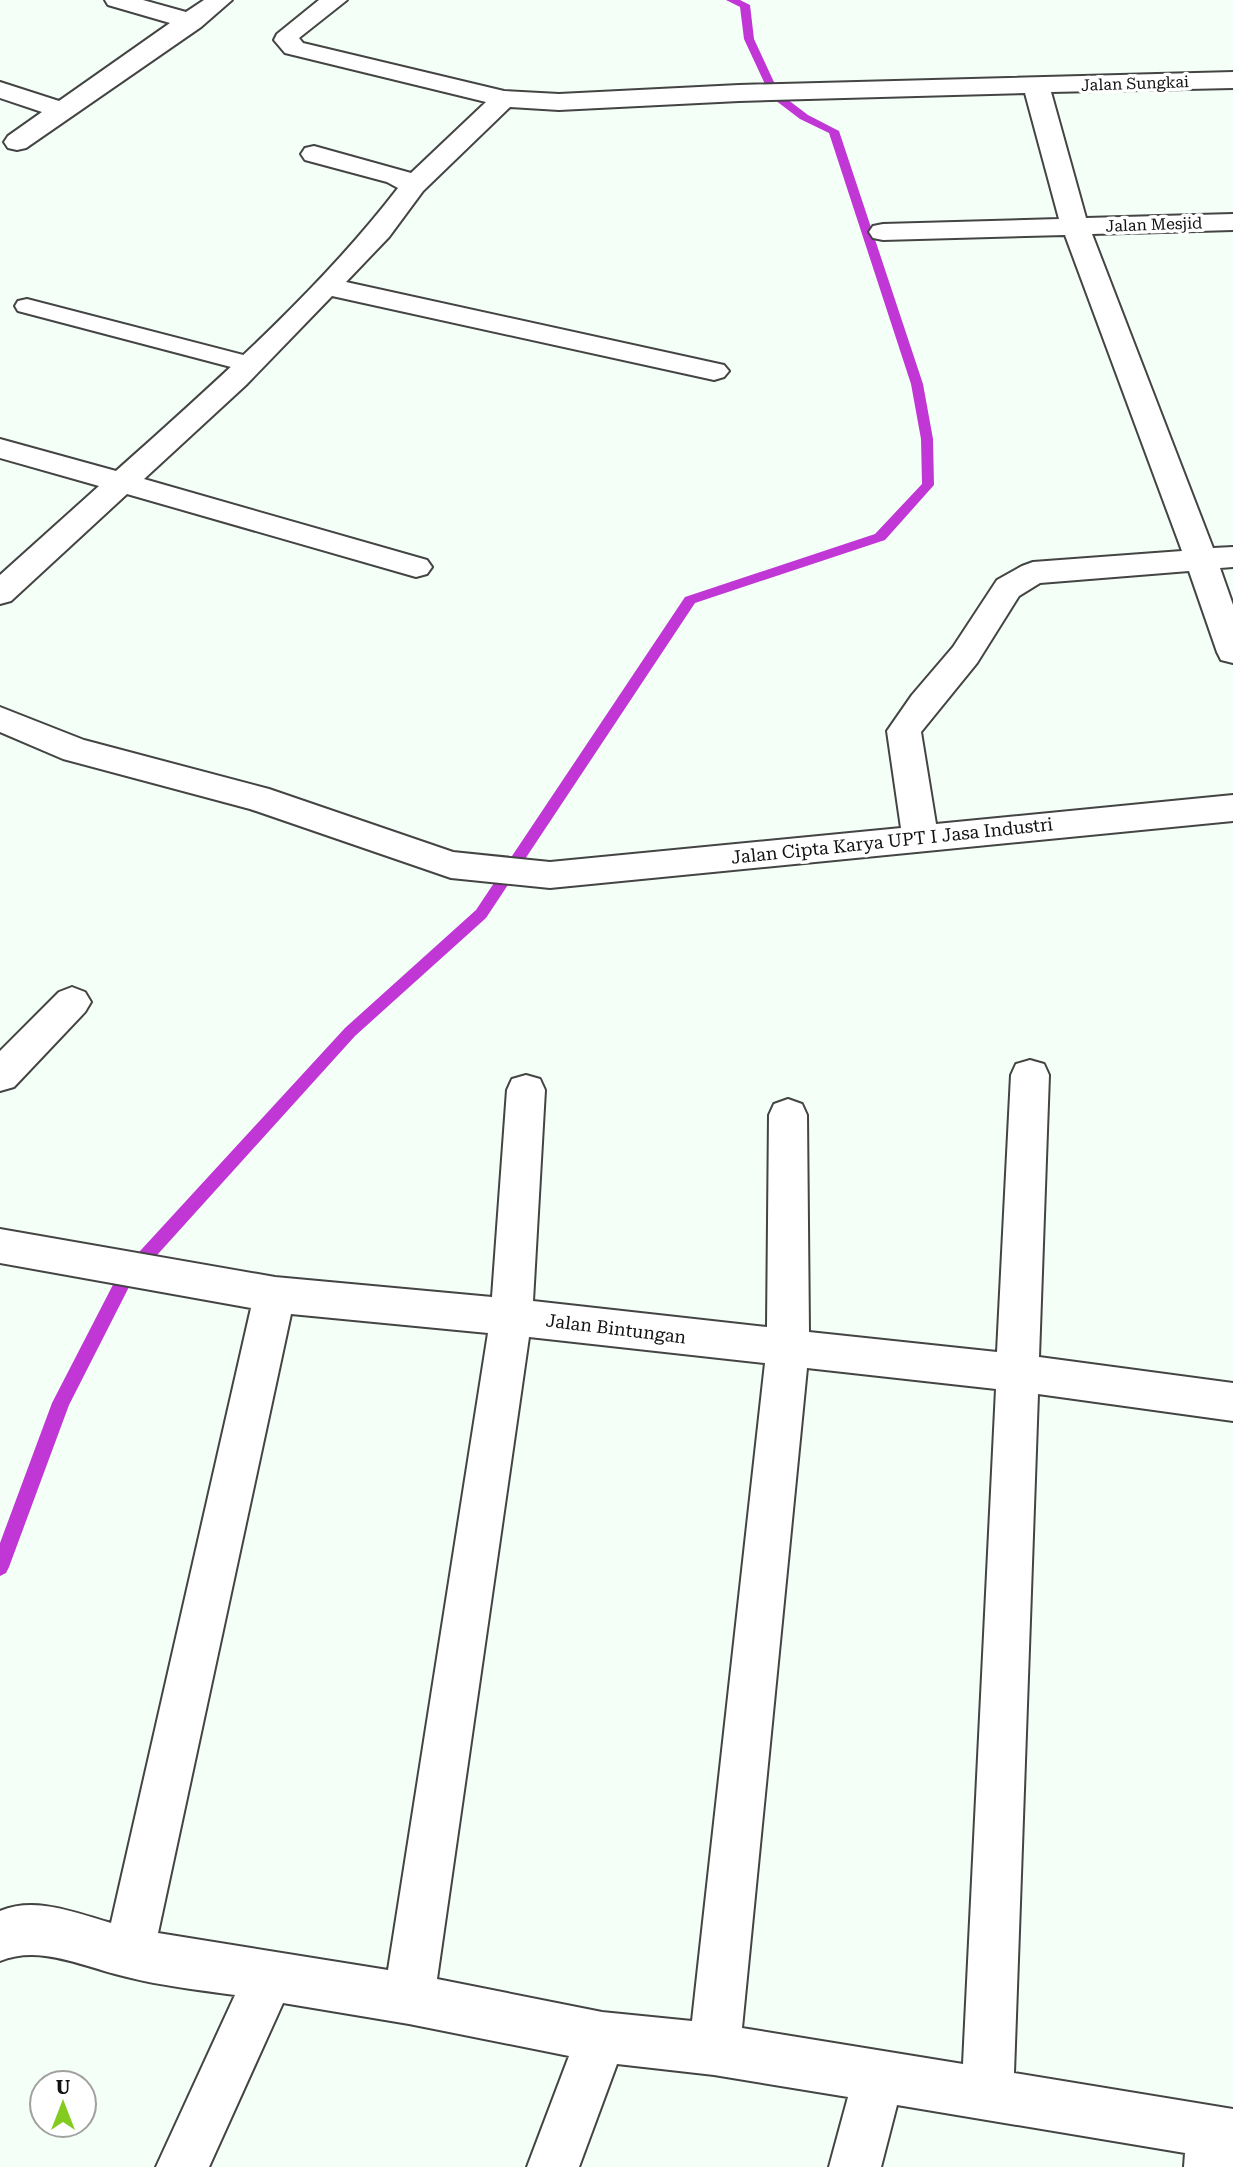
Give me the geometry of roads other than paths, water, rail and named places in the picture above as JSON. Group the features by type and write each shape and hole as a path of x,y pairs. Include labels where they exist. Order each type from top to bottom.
{"street":[{"path":"117,0 191,22"},
{"path":"17,142 220,0"},
{"name":"Jalan Sungkai","path":"335,0 289,34 286,40 288,44 306,53 504,99 559,102 739,93 1233,80"},
{"path":"1036,85 1075,226 1217,558 1233,652"},
{"path":"0,90 64,111"},
{"path":"0,593 250,365 379,231 414,185 504,99"},
{"path":"314,154 396,176 414,185"},
{"name":"Jalan Mesjid","path":"883,232 1233,222"},
{"path":"326,286 714,371"},
{"path":"0,448 416,567"},
{"path":"920,838 904,731 965,655 1008,588 1033,573 1217,558"},
{"name":"Jalan Cipta Karya UPT I Jasa Industri","path":"0,719 75,750 257,798 451,865 550,875 1233,808"},
{"path":"0,1076 72,1002"},
{"path":"986,2095 1030,1075"},
{"path":"410,2000 511,1317 526,1090"},
{"path":"714,2049 788,1349 788,1115"},
{"name":"Jalan Bintungan","path":"0,1246 275,1295 511,1317 1017,1373 1233,1402"},
{"path":"129,1953 275,1295"},
{"path":"0,1936 11,1931 41,1929 129,1953 410,2000 602,2037 714,2049 986,2095 1219,2145"},
{"path":"182,2167 270,1976"},
{"path":"553,2167 602,2037"},
{"path":"855,2167 878,2077"}],"lane":[{"path":"27,306 250,365"}],"waterway":[{"path":"0,1567 61,1403 124,1280 350,1032 481,914 690,600 880,537 928,485 927,439 917,384 834,131 804,117 775,95 749,39 745,5 731,0"}]}
